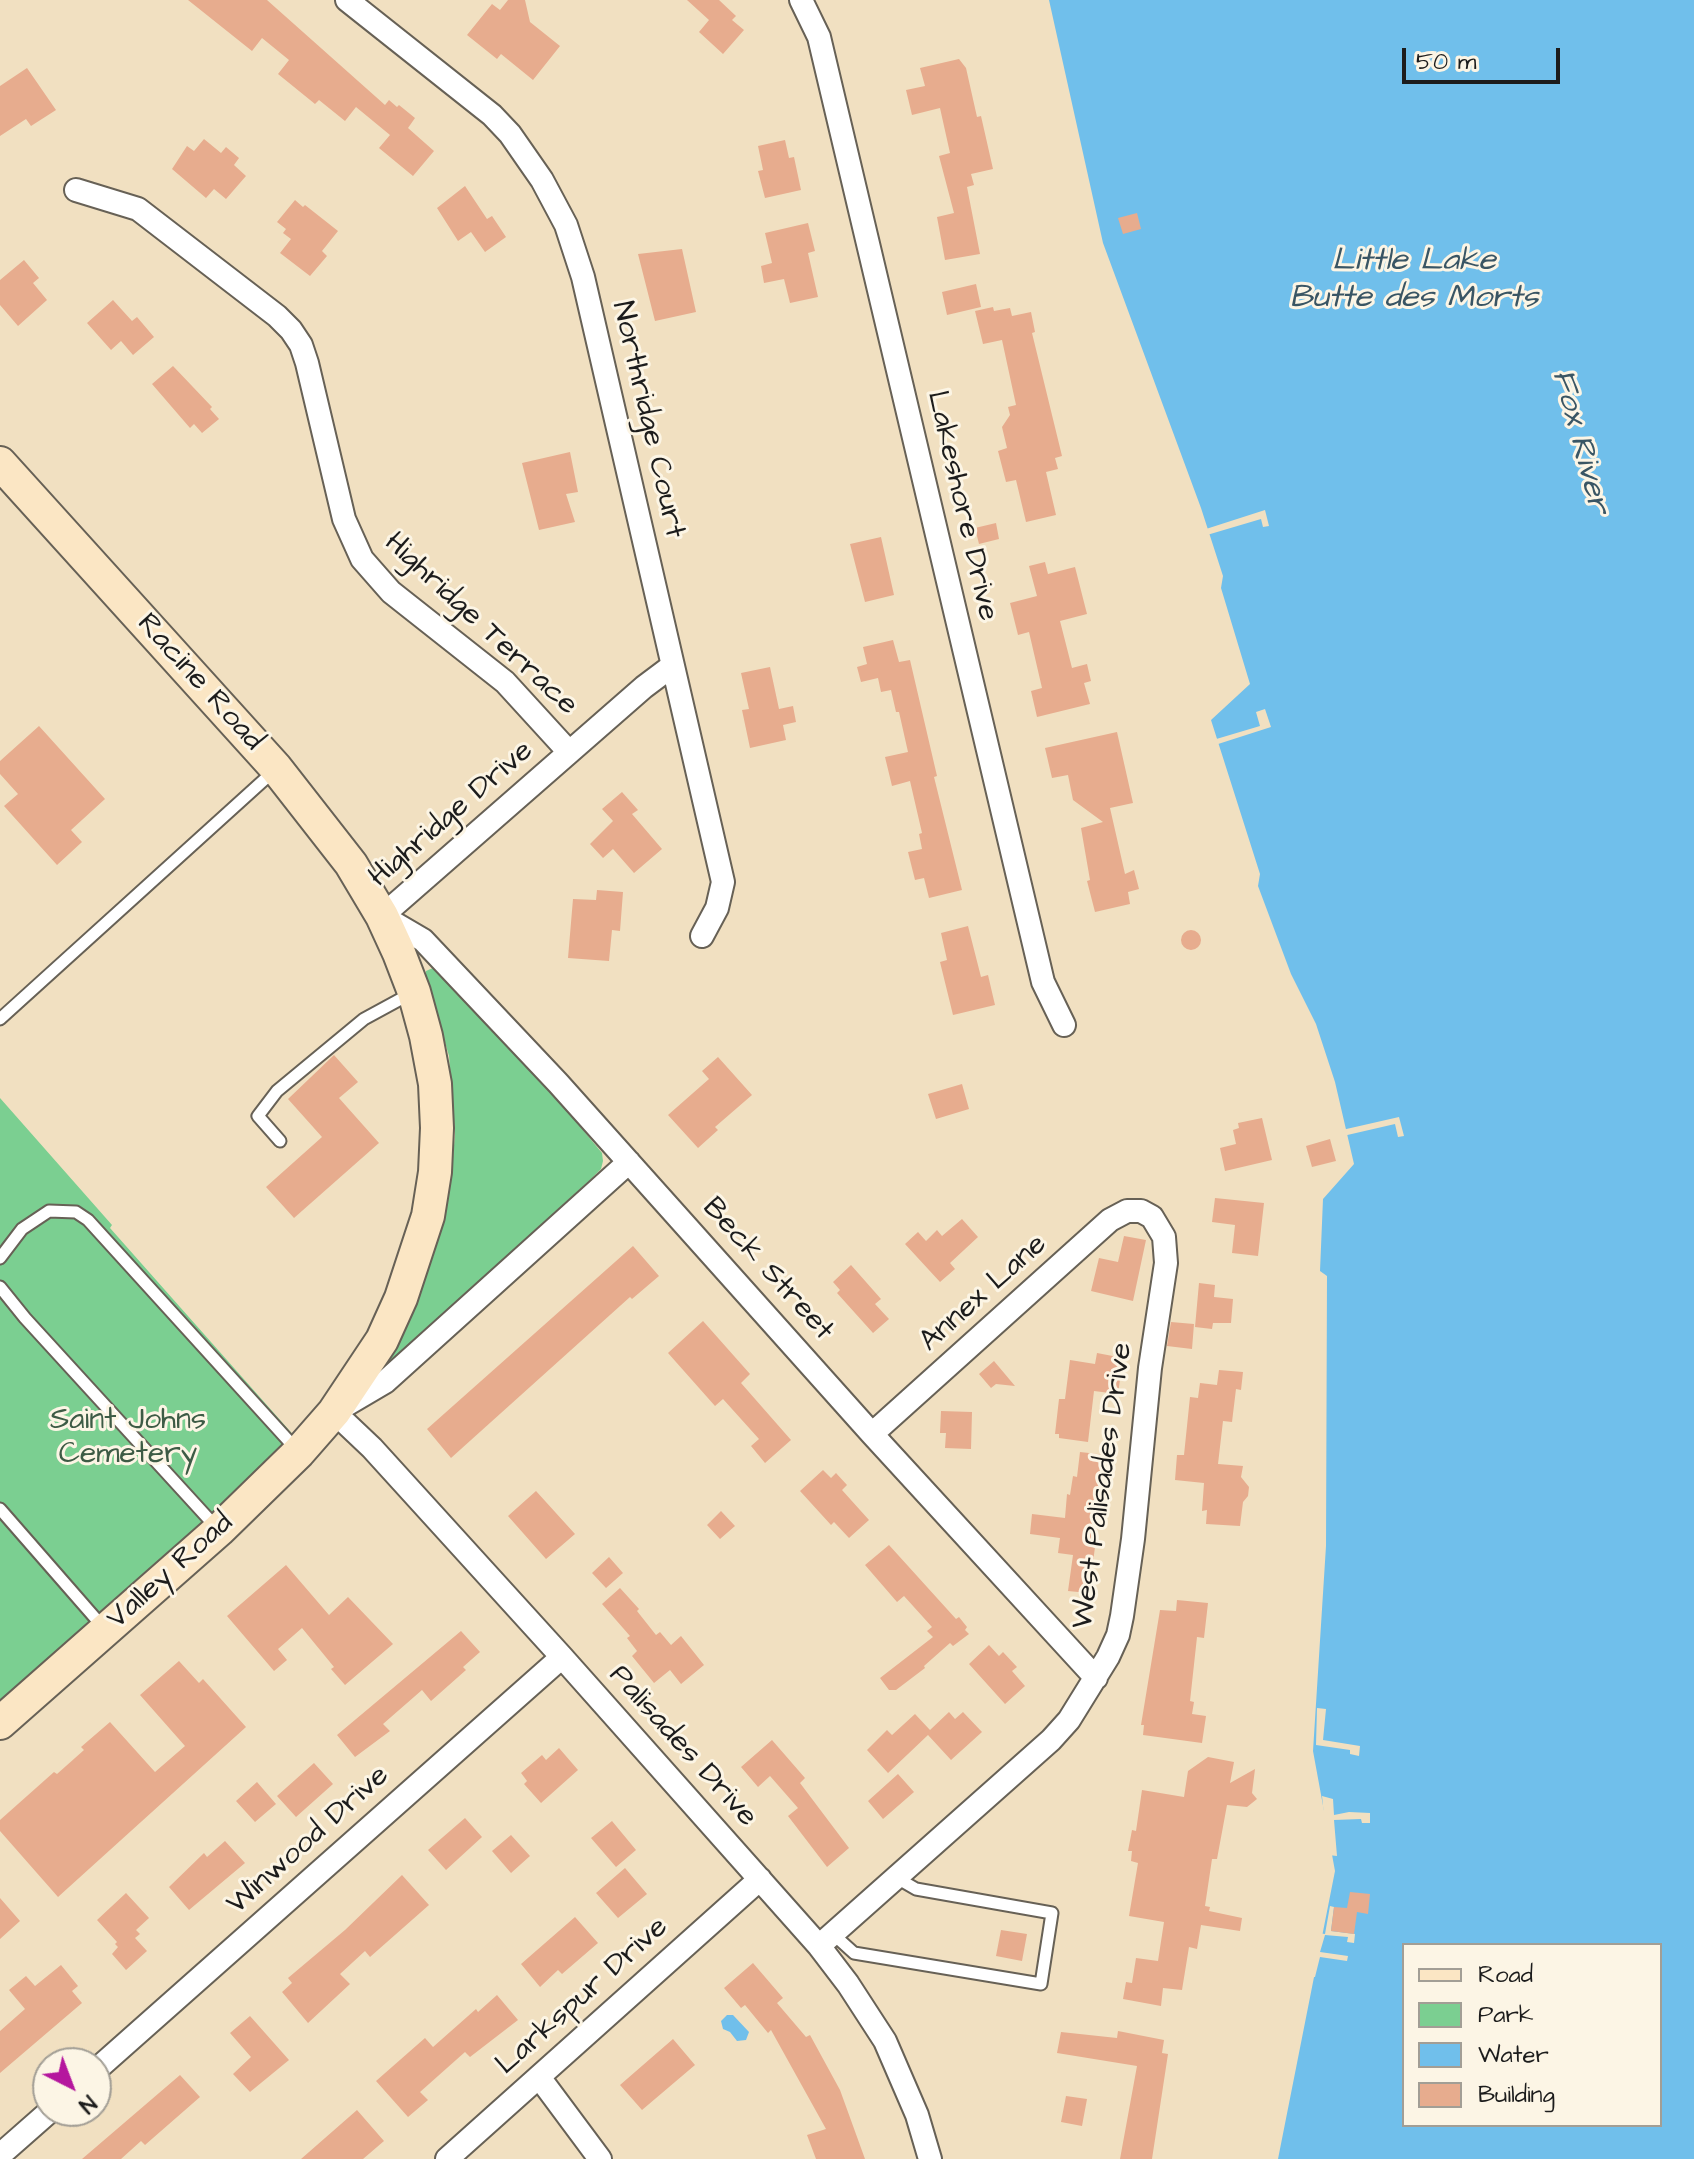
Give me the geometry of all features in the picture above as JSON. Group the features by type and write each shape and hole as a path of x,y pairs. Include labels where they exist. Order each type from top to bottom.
{"main road":[{"name":"Racine Road","path":"0,463 276,768 344,853 382,916"},
{"name":"Valley Road","path":"0,1723 219,1530 299,1452 334,1412 382,1340 401,1298 428,1216 435,1172 437,1128 435,1084 426,1036 414,992 382,916"}],"street":[{"name":"Northridge Court","path":"347,0 492,115 527,157 566,225 583,277 723,882 717,908 702,936"},
{"name":"Lakeshore Drive","path":"801,0 819,37 1043,982 1064,1025"},
{"name":"Highridge Terrace","path":"76,190 138,209 291,330 301,345 307,363 344,519 362,559 391,592 505,682 569,752"},
{"name":"Highridge Drive","path":"382,916 672,666"},
{"name":"Beck Street","path":"382,916 423,940 629,1162 1096,1678"},
{"name":"Valley Road","path":"334,1412 385,1382 629,1162"},
{"name":"Annex Lane","path":"872,1434 1110,1220 1127,1211 1141,1211"},
{"name":"West Palisades Drive","path":"826,1940 1051,1740 1069,1720 1096,1678 1118,1635 1133,1539 1150,1368 1167,1250 1159,1227 1152,1217 1141,1211"},
{"name":"Palisades Drive","path":"334,1412 372,1448 760,1879 826,1940 848,1984 885,2041 917,2115 930,2159"},
{"name":"Winwood Drive","path":"112,2056 562,1657"},
{"name":"Larkspur Drive","path":"447,2159 760,1879"},
{"path":"539,2077 600,2159"},
{"path":"0,2155 32,2127"}],"lane":[{"path":"0,1019 276,768"},
{"path":"280,1141 258,1116 277,1091 364,1019 414,992"},
{"path":"0,1258 22,1229 49,1211 76,1212 88,1220 299,1452"},
{"path":"0,1287 219,1530"},
{"path":"0,1509 106,1631"},
{"path":"826,1940 854,1953 1041,1984 1052,1913 916,1889 897,1878"}],"green space":[{"path":"435,967 569,1113 602,1153 603,1161 601,1169 591,1179 415,1340 407,1353 387,1368 386,1363 412,1312 433,1257 447,1204 452,1168 455,1134 449,1056 426,978 426,971"},
{"name":"Saint Johns Cemetery","path":"0,1098 112,1225 110,1228 304,1447 0,1702"}],"water":[{"path":"1049,0 1694,0 1694,2159 1278,2159 1335,1871 1313,1751 1326,1546 1327,1276 1320,1271 1323,1199 1354,1164 1335,1082 1316,1024 1291,974 1258,886 1260,874 1211,720 1250,684 1221,588 1223,576 1103,243"},
{"path":"727,2015 733,2015 749,2032 746,2040 737,2041 723,2029 721,2021"}],"pier":[{"path":"1265,510 1269,526 1263,527 1261,519 1207,535 1206,529"},
{"path":"1265,709 1271,727 1215,745 1213,740 1260,726 1256,712"},
{"path":"1399,1117 1404,1136 1398,1137 1395,1124 1343,1136 1342,1130"},
{"path":"1317,1708 1326,1709 1323,1740 1360,1746 1359,1756 1350,1754 1350,1750 1316,1745"},
{"path":"1322,1796 1333,1799 1334,1815 1370,1813 1370,1823 1362,1823 1361,1819 1334,1820 1337,1856 1328,1855"},
{"path":"1330,1906 1334,1907 1331,1931 1355,1934 1354,1943 1347,1942 1348,1937 1325,1935 1320,1952 1348,1956 1347,1961 1320,1957 1315,1977 1309,1977 1318,1933 1325,1934"}],"building":[{"path":"188,0 267,0 385,105 389,100 415,118 408,128 434,151 413,176 379,148 390,135 356,107 345,121 319,100 315,104 278,74 289,60 262,38 252,51"},
{"path":"508,0 525,0 530,22 560,46 533,80 501,54 497,59 467,35 492,4 500,10"},
{"path":"687,0 719,0 736,16 732,20 744,30 723,54 699,32 709,20"},
{"path":"959,59 966,68 977,117 981,116 993,169 971,174 974,185 967,187 980,254 945,260 937,217 954,213 939,156 950,153 940,108 912,115 906,90 925,86 920,68"},
{"path":"27,68 56,110 31,126 26,119 0,136 0,86"},
{"path":"204,139 221,153 226,147 239,158 234,165 246,176 226,199 214,189 206,198 172,169 187,146 194,151"},
{"path":"785,140 789,158 794,157 801,190 765,198 758,171 763,170 758,146"},
{"path":"465,186 487,219 492,216 506,237 485,252 471,232 458,241 437,208"},
{"path":"295,200 338,231 322,251 327,256 310,276 280,253 291,239 283,233 286,229 277,222"},
{"path":"1137,213 1141,229 1123,234 1118,218"},
{"path":"808,223 815,251 808,253 818,297 790,303 784,279 764,283 761,266 772,263 765,233"},
{"path":"682,249 696,312 655,321 638,254"},
{"path":"24,260 39,278 33,283 47,300 18,326 0,305 0,280"},
{"path":"976,284 981,307 947,315 942,292"},
{"path":"113,300 132,321 137,317 154,337 133,355 121,341 111,350 87,323"},
{"path":"993,307 994,311 1010,308 1012,316 1031,312 1035,332 1032,333 1062,456 1055,458 1058,469 1046,472 1056,515 1026,522 1016,480 1006,482 998,451 1007,448 1002,427 1010,415 1008,407 1016,405 1002,340 983,344 975,311"},
{"path":"173,366 212,407 210,409 219,419 202,433 194,424 190,428 152,384"},
{"path":"570,452 578,492 566,494 575,522 539,530 522,463"},
{"path":"996,523 999,539 979,544 975,528"},
{"path":"881,537 894,595 865,602 850,544"},
{"path":"1045,562 1048,574 1075,567 1087,614 1060,621 1072,668 1087,664 1091,681 1084,683 1090,704 1037,717 1031,691 1042,688 1029,632 1018,635 1010,603 1037,596 1029,566"},
{"path":"893,640 899,662 910,660 962,890 929,898 924,878 915,880 908,852 922,849 919,834 922,833 910,781 892,786 885,757 908,752 899,712 896,712 891,690 881,692 878,678 861,682 857,667 867,664 863,647"},
{"path":"770,667 779,709 793,706 796,722 783,725 786,740 750,748 742,710 749,709 741,673"},
{"path":"39,726 105,799 71,830 82,842 57,865 4,806 18,794 0,774 0,761"},
{"path":"1117,732 1133,803 1110,808 1125,874 1134,870 1139,889 1128,892 1130,904 1095,912 1087,881 1090,880 1081,828 1103,822 1073,800 1068,775 1052,778 1045,748"},
{"path":"622,792 638,810 632,814 662,849 634,873 613,849 603,858 590,844 613,821 602,809"},
{"path":"597,890 623,892 620,931 612,930 609,961 568,958 573,899 596,900"},
{"path":"968,926 981,977 988,975 995,1005 953,1015 940,962 947,960 941,933"},
{"path":"1191,930 1198,933 1201,940 1198,947 1191,950 1184,947 1181,940 1184,933"},
{"path":"334,1055 358,1082 339,1098 379,1143 294,1218 266,1187 322,1137 288,1099"},
{"path":"718,1057 752,1095 715,1127 718,1130 698,1148 668,1115 709,1079 702,1071"},
{"path":"962,1084 969,1109 936,1119 928,1094"},
{"path":"1262,1118 1272,1160 1225,1171 1220,1148 1236,1144 1233,1130 1239,1128 1238,1123"},
{"path":"1330,1139 1336,1161 1312,1167 1306,1146"},
{"path":"1215,1198 1264,1203 1258,1256 1232,1253 1235,1225 1212,1222"},
{"path":"962,1219 978,1237 950,1263 955,1269 940,1282 905,1244 918,1232 926,1241 937,1230 942,1236"},
{"path":"1124,1236 1146,1240 1133,1301 1091,1291 1099,1258 1118,1262"},
{"path":"633,1246 659,1276 632,1299 630,1297 451,1458 427,1429"},
{"path":"851,1265 881,1299 875,1304 889,1319 873,1333 837,1293 840,1290 833,1282"},
{"path":"1199,1283 1215,1285 1214,1297 1233,1299 1231,1323 1213,1323 1212,1329 1195,1327"},
{"path":"703,1321 750,1374 741,1383 791,1440 765,1463 751,1446 759,1439 723,1399 715,1406 668,1353"},
{"path":"1171,1322 1194,1324 1192,1349 1167,1346"},
{"path":"1097,1353 1123,1358 1118,1394 1094,1391 1088,1442 1059,1438 1059,1434 1055,1434 1059,1399 1065,1399 1070,1360 1095,1364"},
{"path":"994,1361 1015,1386 996,1384 991,1388 979,1374"},
{"path":"1219,1370 1243,1372 1241,1390 1236,1389 1232,1422 1223,1421 1218,1464 1243,1466 1241,1477 1249,1487 1248,1496 1243,1502 1240,1526 1206,1524 1207,1510 1202,1511 1204,1483 1175,1480 1177,1455 1184,1455 1190,1397 1198,1398 1200,1383 1217,1385"},
{"path":"941,1411 972,1412 971,1449 945,1448 946,1433 940,1433"},
{"path":"1080,1452 1107,1455 1089,1593 1068,1591 1073,1555 1058,1553 1060,1538 1030,1534 1032,1514 1065,1518 1067,1494 1070,1495 1073,1476 1077,1477"},
{"path":"823,1470 831,1478 836,1473 847,1485 842,1490 869,1520 849,1538 834,1522 831,1525 800,1491"},
{"path":"536,1491 575,1534 546,1559 508,1516"},
{"path":"721,1511 735,1526 720,1539 707,1525"},
{"path":"889,1545 956,1619 959,1617 969,1634 953,1646 950,1643 925,1668 896,1690 889,1690 880,1678 933,1637 927,1631 932,1627 904,1596 897,1602 865,1565"},
{"path":"609,1557 623,1573 606,1588 592,1573"},
{"path":"286,1565 329,1615 348,1597 393,1644 345,1685 302,1628 278,1649 287,1660 274,1671 227,1616"},
{"path":"620,1588 656,1635 660,1632 671,1645 681,1636 704,1665 681,1684 670,1670 654,1683 632,1656 637,1651 627,1638 630,1636 602,1604"},
{"path":"1177,1600 1208,1603 1204,1638 1197,1637 1190,1701 1194,1702 1192,1714 1206,1716 1202,1743 1143,1735 1144,1725 1141,1725 1160,1610 1176,1611"},
{"path":"461,1631 480,1652 463,1667 466,1670 431,1701 422,1690 383,1724 390,1731 355,1757 337,1735"},
{"path":"989,1645 999,1656 1003,1652 1017,1667 1012,1671 1025,1686 1005,1704 969,1664"},
{"path":"179,1661 199,1683 203,1679 246,1727 58,1897 0,1831 0,1820 84,1750 81,1747 110,1722 155,1772 185,1746 140,1695"},
{"path":"949,1712 955,1719 963,1712 982,1732 951,1760 928,1735 888,1773 867,1750 887,1730 892,1735 915,1714 930,1730"},
{"path":"772,1740 805,1778 800,1783 849,1848 827,1867 788,1816 798,1808 770,1776 758,1787 741,1767"},
{"path":"559,1748 578,1770 541,1803 524,1784 527,1781 521,1773 542,1755 546,1760"},
{"path":"1208,1757 1234,1762 1230,1783 1255,1769 1252,1793 1257,1799 1247,1807 1227,1805 1217,1859 1212,1859 1205,1906 1210,1907 1209,1911 1242,1918 1240,1931 1201,1925 1197,1949 1189,1947 1182,1990 1163,1988 1161,2006 1123,1999 1126,1982 1132,1983 1136,1958 1158,1961 1164,1922 1129,1916 1138,1863 1131,1861 1132,1851 1128,1851 1132,1830 1136,1831 1142,1790 1184,1797 1188,1771"},
{"path":"314,1763 333,1784 296,1817 277,1796"},
{"path":"898,1774 914,1792 883,1819 868,1801"},
{"path":"257,1782 276,1804 255,1822 236,1801"},
{"path":"465,1818 482,1837 446,1870 428,1850"},
{"path":"612,1821 636,1850 616,1867 591,1838"},
{"path":"511,1835 530,1856 511,1873 492,1851"},
{"path":"225,1841 245,1863 189,1910 169,1887 204,1853 207,1857"},
{"path":"625,1868 647,1894 618,1918 596,1893"},
{"path":"402,1875 429,1905 370,1957 365,1951 340,1974 350,1984 308,2023 282,1992 292,1983 288,1978 345,1930"},
{"path":"1350,1892 1370,1894 1368,1914 1357,1912 1354,1934 1331,1931 1334,1907 1347,1908"},
{"path":"126,1893 149,1918 136,1930 140,1934 135,1938 147,1951 126,1970 112,1954 118,1947 117,1942 97,1920"},
{"path":"0,1898 20,1921 0,1939"},
{"path":"575,1917 598,1943 562,1974 558,1970 540,1987 521,1964"},
{"path":"1001,1930 1027,1934 1022,1961 996,1956"},
{"path":"753,1963 783,1998 777,2003 806,2037 810,2035 840,2090 865,2159 816,2159 807,2135 826,2129 771,2030 768,2033 745,2005 741,2008 724,1988"},
{"path":"61,1965 78,1986 72,1991 82,2003 0,2073 0,2031 25,2009 9,1990 26,1976 35,1986"},
{"path":"497,1995 518,2020 470,2057 465,2052 420,2092 428,2100 408,2117 376,2081 425,2038 433,2047"},
{"path":"250,2016 289,2060 250,2092 233,2074 251,2057 230,2033"},
{"path":"1118,2031 1164,2040 1162,2053 1168,2054 1152,2159 1120,2159 1137,2066 1057,2053 1061,2032 1117,2038"},
{"path":"673,2039 695,2065 642,2110 620,2085"},
{"path":"180,2075 200,2097 145,2145 141,2141 121,2159 82,2159"},
{"path":"1066,2096 1087,2099 1082,2126 1061,2122"},
{"path":"357,2110 384,2141 363,2159 301,2159"}],"water label":[{"name":"Little Lake Butte des Morts","path":"1414,280"},
{"name":"Fox River","path":"1579,442"}]}
